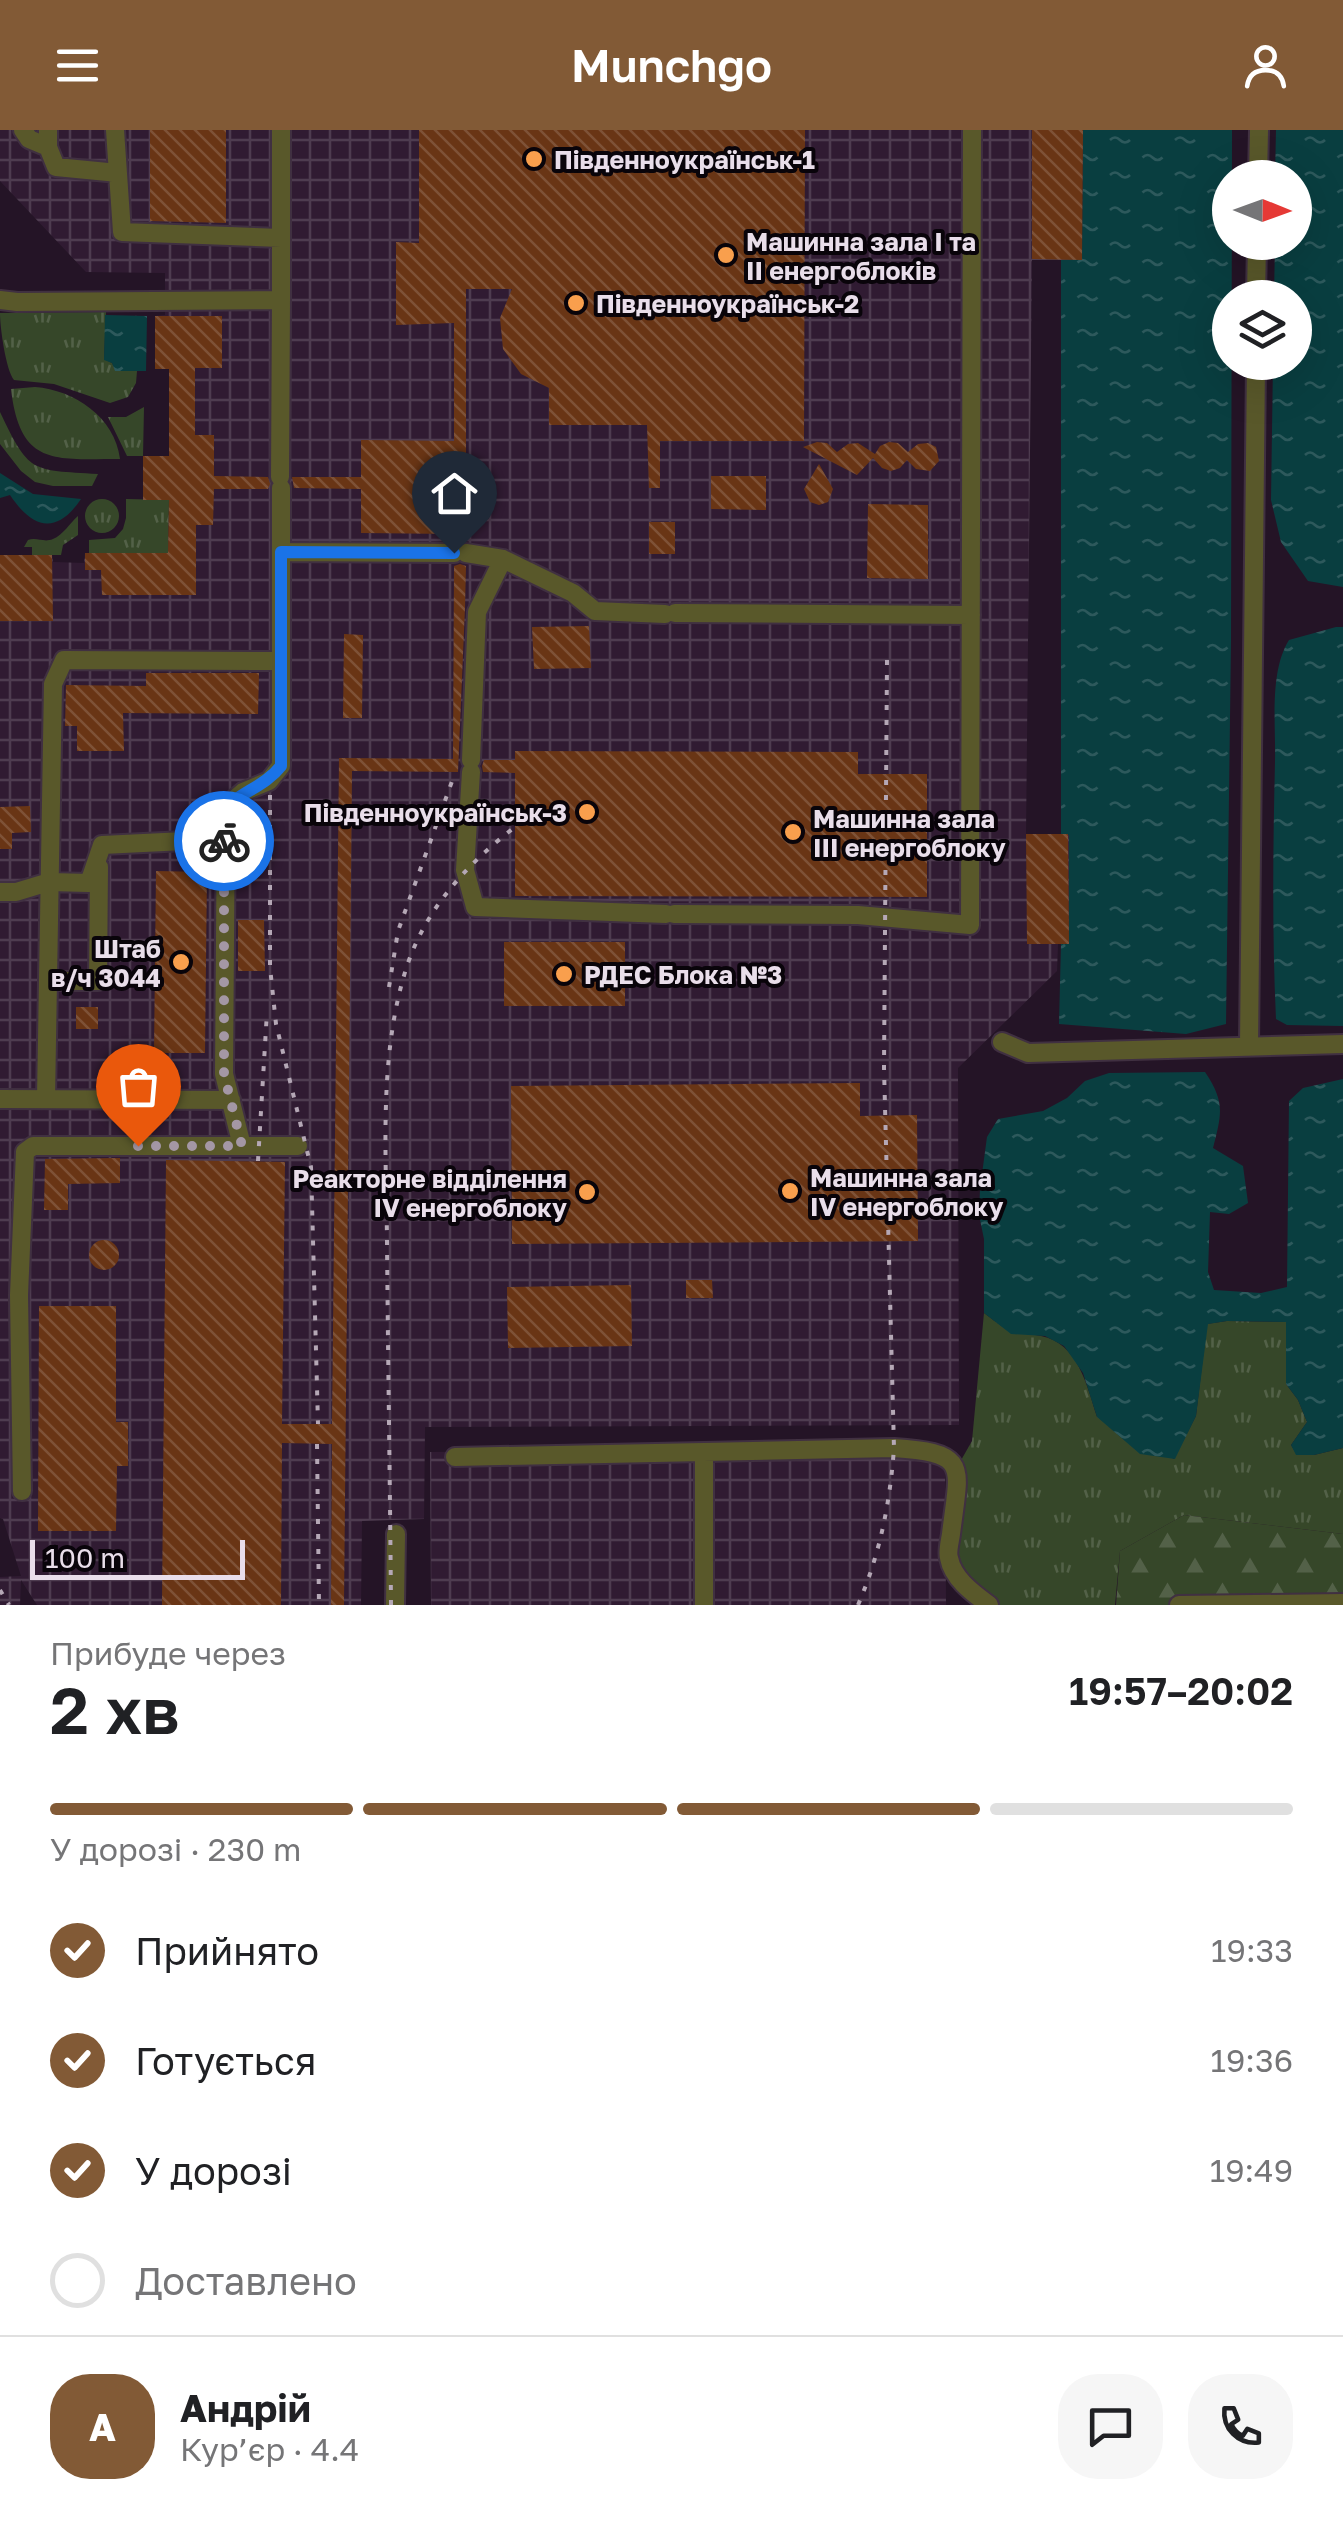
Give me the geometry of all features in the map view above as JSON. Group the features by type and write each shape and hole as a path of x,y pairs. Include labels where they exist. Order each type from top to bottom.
{"street":[{"path":"23,130 29,139 48,139 56,167 118,173"},
{"path":"115,130 122,232 281,238"},
{"path":"48,981 98,982 102,845 185,840 243,792 269,780 281,766 281,130"},
{"path":"504,559 477,612 465,870 476,907 858,915 970,925 972,130"},
{"path":"1258,160 1259,130"},
{"path":"0,300 281,300"},
{"path":"1249,1046 1256,380"},
{"path":"281,552 460,553 504,559 573,593 596,611 971,615"},
{"path":"46,1099 52,684 64,660 281,661"},
{"path":"226,807 224,1074 242,1146"},
{"path":"0,892 16,892 50,882 90,883 99,862"},
{"path":"1002,1042 1028,1053 1343,1044"},
{"path":"0,1099 230,1100"},
{"path":"22,1491 19,1295 24,1152 33,1146 298,1146"},
{"path":"455,1457 933,1450 947,1455 956,1469 948,1558 966,1588 990,1605"},
{"path":"704,1454 704,1605"},
{"path":"396,1534 396,1605"},
{"path":"1178,1605 1343,1603"}],"shaded area":[{"path":"0,130 1083,130 1082,260 1032,260 1026,834 1069,834 1069,944 1058,944 1057,971 958,1068 959,1425 425,1427 424,1519 362,1521 361,1605 37,1605 21,1580 20,1605 0,1605 0,1577 21,1576 0,1518 0,555 52,555 53,562 84,563 85,553 168,553 169,500 143,500 143,456 169,456 169,369 155,369 155,316 165,315 165,273 86,272 0,181"},
{"path":"945,1448 946,1605 431,1605 430,1452"}],"green space":[{"path":"106,312 104,359 116,371 137,371 128,397 110,403 54,384 14,380 6,358 0,313"},
{"path":"35,387 64,394 90,408 110,430 120,459 59,457 32,445 23,433 11,389"},
{"path":"144,407 143,456 127,456 108,417 126,417"},
{"path":"0,412 18,447 34,464 45,469 98,474 92,486 53,486 35,482 21,471 0,444"},
{"path":"102,499 114,504 119,516 114,528 102,533 90,528 85,516 90,504"},
{"path":"126,499 169,500 168,553 89,553 89,540 115,538 123,529"},
{"path":"78,516 78,535 63,545 61,555 32,555 32,547 24,547 28,540 57,537"},
{"path":"984,1313 1011,1330 1054,1340 1064,1347 1079,1368 1097,1417 1174,1459 1196,1416 1207,1324 1287,1322 1286,1384 1307,1422 1291,1445 1297,1455 1343,1448 1343,1534 1184,1515 1120,1551 1115,1605 989,1605 948,1557 956,1469 972,1441"},
{"path":"1184,1515 1343,1534 1343,1605 1116,1605 1120,1551"}],"water":[{"path":"1083,130 1232,130 1232,160 1212,160 1212,260 1232,260 1232,280 1212,280 1212,380 1232,380 1226,1024 1186,1034 1059,1024 1061,944 1069,943 1069,835 1061,834 1061,260 1082,259"},
{"path":"1276,130 1343,130 1343,587 1308,581 1281,542 1271,500 1273,380 1312,380 1312,280 1274,280 1275,260 1312,260 1312,160 1275,160"},
{"path":"105,315 147,316 146,371 115,371 112,363 104,360"},
{"path":"0,473 33,494 81,499 62,519 53,523 36,521 10,495 0,498"},
{"path":"1343,627 1343,1026 1287,1025 1276,1019 1276,683 1289,640"},
{"path":"1205,1072 1220,1108 1213,1148 1243,1166 1248,1203 1229,1214 1210,1212 1208,1272 1214,1290 1261,1293 1287,1287 1289,1101 1303,1088 1343,1079 1343,1448 1296,1455 1291,1445 1307,1422 1286,1384 1286,1322 1208,1324 1196,1416 1175,1459 1140,1454 1097,1417 1083,1373 1064,1346 1045,1336 1011,1334 984,1313 980,1189 987,1137 998,1119 1043,1111 1067,1098 1085,1081 1109,1073"}],"building":[{"path":"150,130 226,130 226,223 150,221"},
{"path":"419,130 805,130 804,441 660,441 660,488 649,488 647,425 549,425 549,388 521,374 503,349 500,318 512,289 466,289 466,541 454,540 454,534 361,533 361,489 294,488 292,477 361,477 361,440 454,441 454,323 396,325 396,242 419,243"},
{"path":"1032,130 1083,130 1082,260 1032,259"},
{"path":"155,316 222,316 222,368 195,368 195,435 214,435 214,476 268,477 270,484 268,489 214,489 213,525 196,525 196,595 102,595 101,570 85,570 85,553 168,553 169,500 143,500 143,456 169,456 169,369 155,369"},
{"path":"889,442 898,443 908,452 918,444 928,443 936,447 939,461 930,471 916,469 907,460 891,471 873,458 857,475 803,447 827,443 837,452 848,444 858,443 875,454"},
{"path":"819,464 833,489 828,502 819,505 810,502 804,489"},
{"path":"711,476 766,476 766,510 711,509"},
{"path":"868,504 928,505 928,579 867,578"},
{"path":"649,522 675,522 675,554 649,554"},
{"path":"0,555 52,555 53,621 0,621"},
{"path":"454,566 466,566 458,772 352,771 344,1605 331,1605 332,1444 282,1443 281,1605 162,1605 166,1160 285,1162 282,1424 332,1424 339,758 453,759"},
{"path":"589,626 591,668 534,669 532,627"},
{"path":"344,634 363,635 362,718 343,718"},
{"path":"146,673 259,673 258,714 123,713 124,751 77,751 77,726 65,726 66,685 146,686"},
{"name":"Машинна зала III енергоблоку","path":"515,751 858,752 858,774 927,774 927,897 515,896 515,773 483,772 482,766 484,760 515,760"},
{"path":"30,806 31,832 12,833 12,849 0,849 0,807"},
{"path":"1026,834 1068,834 1069,944 1027,944"},
{"name":"Штаб в/ч 3044","path":"156,871 207,872 205,1053 154,1053"},
{"path":"238,920 264,920 265,971 238,971"},
{"name":"РДЕС Блока №3","path":"504,942 625,942 625,1006 504,1006"},
{"path":"76,1007 98,1007 98,1029 76,1029"},
{"name":"Машинна зала IV енергоблоку","path":"860,1083 860,1116 917,1115 918,1241 512,1244 511,1086"},
{"path":"120,1158 120,1183 68,1184 68,1210 44,1210 45,1159"},
{"path":"104,1240 115,1244 119,1255 115,1266 104,1270 93,1266 89,1255 93,1244"},
{"path":"686,1280 712,1280 713,1298 686,1298"},
{"path":"631,1285 632,1346 508,1348 507,1287"},
{"path":"39,1306 116,1306 116,1422 128,1422 128,1466 117,1466 116,1531 38,1531"}],"railway":[{"path":"858,1605 883,1528 894,1448 884,1068 887,660"},
{"path":"389,987 398,931 455,773"},
{"path":"270,795 270,967 276,1024 311,1167 318,1424"},
{"path":"391,1605 385,1138 388,1069 397,1002 414,947 436,907 464,872 515,827"},
{"path":"258,1161 267,1012"},
{"path":"317,1444 319,1605"},
{"path":"0,1590 9,1605"}],"way so far":[{"path":"138,1146 242,1146 224,1074 224,841"}],"place":[{"name":"Південноукраїнськ-1","path":"534,159"},
{"name":"Машинна зала I та II енергоблоків","path":"726,255"},
{"name":"Південноукраїнськ-2","path":"576,303"},
{"name":"Південноукраїнськ-3","path":"587,812"},
{"name":"Машинна зала III енергоблоку","path":"793,832"},
{"name":"Штаб в/ч 3044","path":"181,962"},
{"name":"РДЕС Блока №3","path":"564,974"},
{"name":"Машинна зала IV енергоблоку","path":"790,1191"},
{"name":"Реакторне відділення IV енергоблоку","path":"587,1192"}],"route":[{"path":"224,841 226,807 243,792 269,780 281,766 281,552 454,553"}]}
